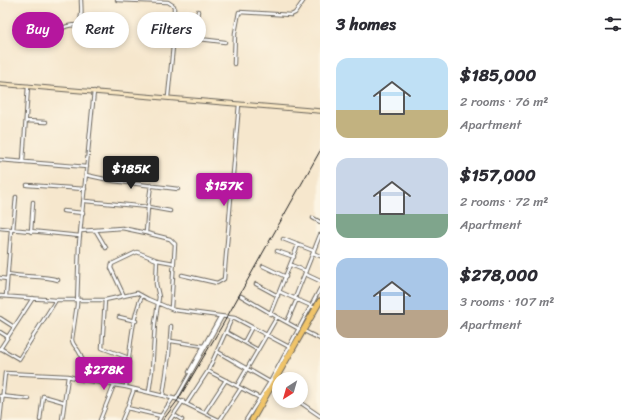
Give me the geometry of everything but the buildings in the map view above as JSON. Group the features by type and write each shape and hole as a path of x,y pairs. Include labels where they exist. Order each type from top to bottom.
{"highway":[{"path":"278,372 301,330 320,301"},
{"path":"252,420 272,383"}],"street":[{"path":"64,26 78,25 80,22 81,0"},
{"path":"117,0 168,2 174,6 174,12"},
{"path":"234,64 235,33 239,12 291,15 296,13 304,0"},
{"path":"206,40 225,42"},
{"path":"168,97 173,48"},
{"path":"0,84 320,111"},
{"path":"23,161 28,86"},
{"path":"82,380 84,373 82,358 72,342 80,231 85,201 94,91"},
{"path":"182,275 217,283 224,279 239,104"},
{"path":"26,121 46,122"},
{"path":"0,160 87,167"},
{"path":"86,175 114,181 178,189"},
{"path":"27,185 85,189"},
{"path":"146,233 151,185"},
{"path":"6,296 16,197"},
{"path":"85,201 148,207 170,211"},
{"path":"31,232 33,202"},
{"path":"63,211 83,213"},
{"path":"314,218 320,222"},
{"path":"0,228 80,236"},
{"path":"80,231 122,228 146,233 174,242 171,308"},
{"path":"96,231 106,248"},
{"path":"287,322 313,252 319,242 320,235"},
{"path":"283,239 320,256"},
{"path":"270,314 298,245"},
{"path":"277,250 294,257"},
{"path":"124,296 110,266 135,252 157,260 174,263"},
{"path":"149,392 158,303 157,260"},
{"path":"291,265 320,281"},
{"path":"263,266 286,277"},
{"path":"8,274 19,277 49,277 58,280"},
{"path":"0,278 7,279"},
{"path":"256,284 278,296"},
{"path":"301,330 310,305 320,289"},
{"path":"280,292 316,308"},
{"path":"0,296 56,300 106,300 138,293 171,308 232,318 252,327 291,349"},
{"path":"126,387 129,358 138,306 142,296"},
{"path":"241,296 270,314 320,339"},
{"path":"33,298 0,348 19,359 56,300"},
{"path":"106,300 102,348 129,358"},
{"path":"119,317 136,321"},
{"path":"189,372 221,317"},
{"path":"159,420 174,398 221,317"},
{"path":"237,386 277,317"},
{"path":"0,318 14,327"},
{"path":"187,403 208,371 218,352 232,318"},
{"path":"163,396 171,341 171,326"},
{"path":"244,342 252,327"},
{"path":"0,332 8,337"},
{"path":"226,332 258,350"},
{"path":"171,341 204,346"},
{"path":"218,352 272,383 246,420"},
{"path":"208,371 260,398"},
{"path":"0,376 4,376 6,373 68,376 82,380 126,387 183,401 220,420 241,388"},
{"path":"0,420 4,376"},
{"path":"62,420 68,376"},
{"path":"205,412 226,380"},
{"path":"100,420 114,385"},
{"path":"122,420 134,389"},
{"path":"40,420 43,396 64,402"},
{"path":"1,397 30,399"},
{"path":"170,420 183,401"},
{"path":"127,408 161,416"},
{"path":"308,408 320,416"},
{"path":"174,415 182,420"}],"railway":[{"path":"163,420 178,400 223,324 320,151"}]}
